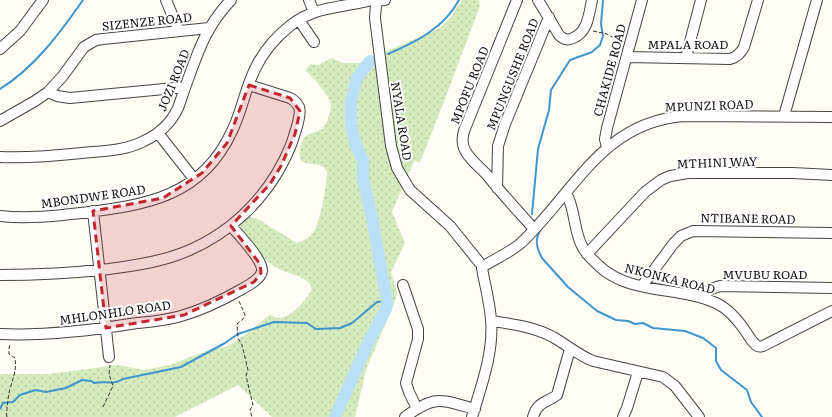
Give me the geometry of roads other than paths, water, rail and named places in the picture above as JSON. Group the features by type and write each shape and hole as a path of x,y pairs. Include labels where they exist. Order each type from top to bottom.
{"street":[{"path":"166,0 179,31"},
{"name":"JOZI ROAD","path":"0,156 19,158 113,150 137,144 158,133 170,122 174,114 209,28 231,0"},
{"path":"309,0 314,12"},
{"name":"MPOFU ROAD","path":"517,0 463,137 465,152 534,229"},
{"path":"538,0 559,35 563,39 568,40 574,38 584,30 592,0"},
{"name":"CHAKIDE ROAD","path":"607,147 605,139 607,128 642,0"},
{"path":"686,58 702,0"},
{"name":"MPALA ROAD","path":"628,52 686,58 730,59 740,53 744,47 758,0"},
{"path":"784,116 817,0"},
{"path":"1,46 20,31 42,1"},
{"name":"MBONDWE ROAD","path":"0,216 22,217 60,215 94,211 157,200 172,194 194,179 211,164 227,143 238,118 255,69 269,47 280,35 299,20 314,12 338,6 374,2"},
{"name":"NYALA ROAD","path":"374,2 391,146 397,168 410,190 450,226 468,248 479,266 485,285 492,321 491,337 487,363 474,413"},
{"name":"MPUNGUSHE ROAD","path":"497,188 498,146 505,124 549,17"},
{"path":"299,20 314,42"},
{"name":"SIZENZE ROAD","path":"0,121 48,92 62,77 89,42 103,39 209,28"},
{"path":"0,275 28,275 100,270 148,263 175,256 210,241 231,226 254,205 270,184 288,151 295,134 299,116 299,107 296,102 290,98 249,85"},
{"path":"48,92 57,96 70,98 185,87"},
{"name":"MPUNZI ROAD","path":"479,266 498,258 515,247 534,229 607,147 641,126 656,120 670,117 832,117"},
{"path":"158,133 194,179"},
{"name":"MTHINI WAY","path":"587,254 645,192 661,180 670,176 688,173 792,173 832,175"},
{"name":"NKONKA ROAD","path":"566,193 572,205 582,245 587,254 603,269 613,276 629,283 701,297 716,303 728,310 753,343 758,346 763,346 832,311"},
{"path":"94,211 109,356"},
{"name":"MHLONHLO ROAD","path":"0,334 45,334 106,328 176,318 206,307 254,282 261,273 262,268 254,255 231,226"},
{"name":"NTIBANE ROAD","path":"642,286 674,243 686,232 832,233"},
{"path":"403,285 418,329 418,339 406,383 417,409"},
{"name":"MVUBU ROAD","path":"701,297 711,289 720,286 832,288"},
{"path":"492,321 545,333 570,349 593,361 660,376 671,382 699,417"},
{"path":"533,417 539,405 557,395 559,392 570,349"},
{"path":"623,417 638,372"},
{"path":"405,417 430,402 441,401 474,413"}],"waterway":[{"path":"0,89 24,71 46,49 83,0"},
{"path":"388,54 428,33 446,19 459,0"},
{"path":"532,214 538,149 549,110 551,90 570,60 592,52 600,45 603,36 601,24 603,0"},
{"path":"335,417 368,343 386,309 387,301 363,178 363,160 356,146 352,130 351,116 351,101 357,78 370,61"},
{"path":"540,231 537,238 540,255 568,287 597,311 616,320 628,321 635,324 643,323 653,328 685,331 703,338 716,348 716,361 721,370 747,390 751,402 762,417"},
{"path":"0,409 3,403 13,402 20,395 36,390 46,392 66,388 82,380 91,381 94,383 113,383 123,379 181,367 225,343 238,334 274,322 307,323 316,329 340,328 352,323 377,302 387,301"}]}
